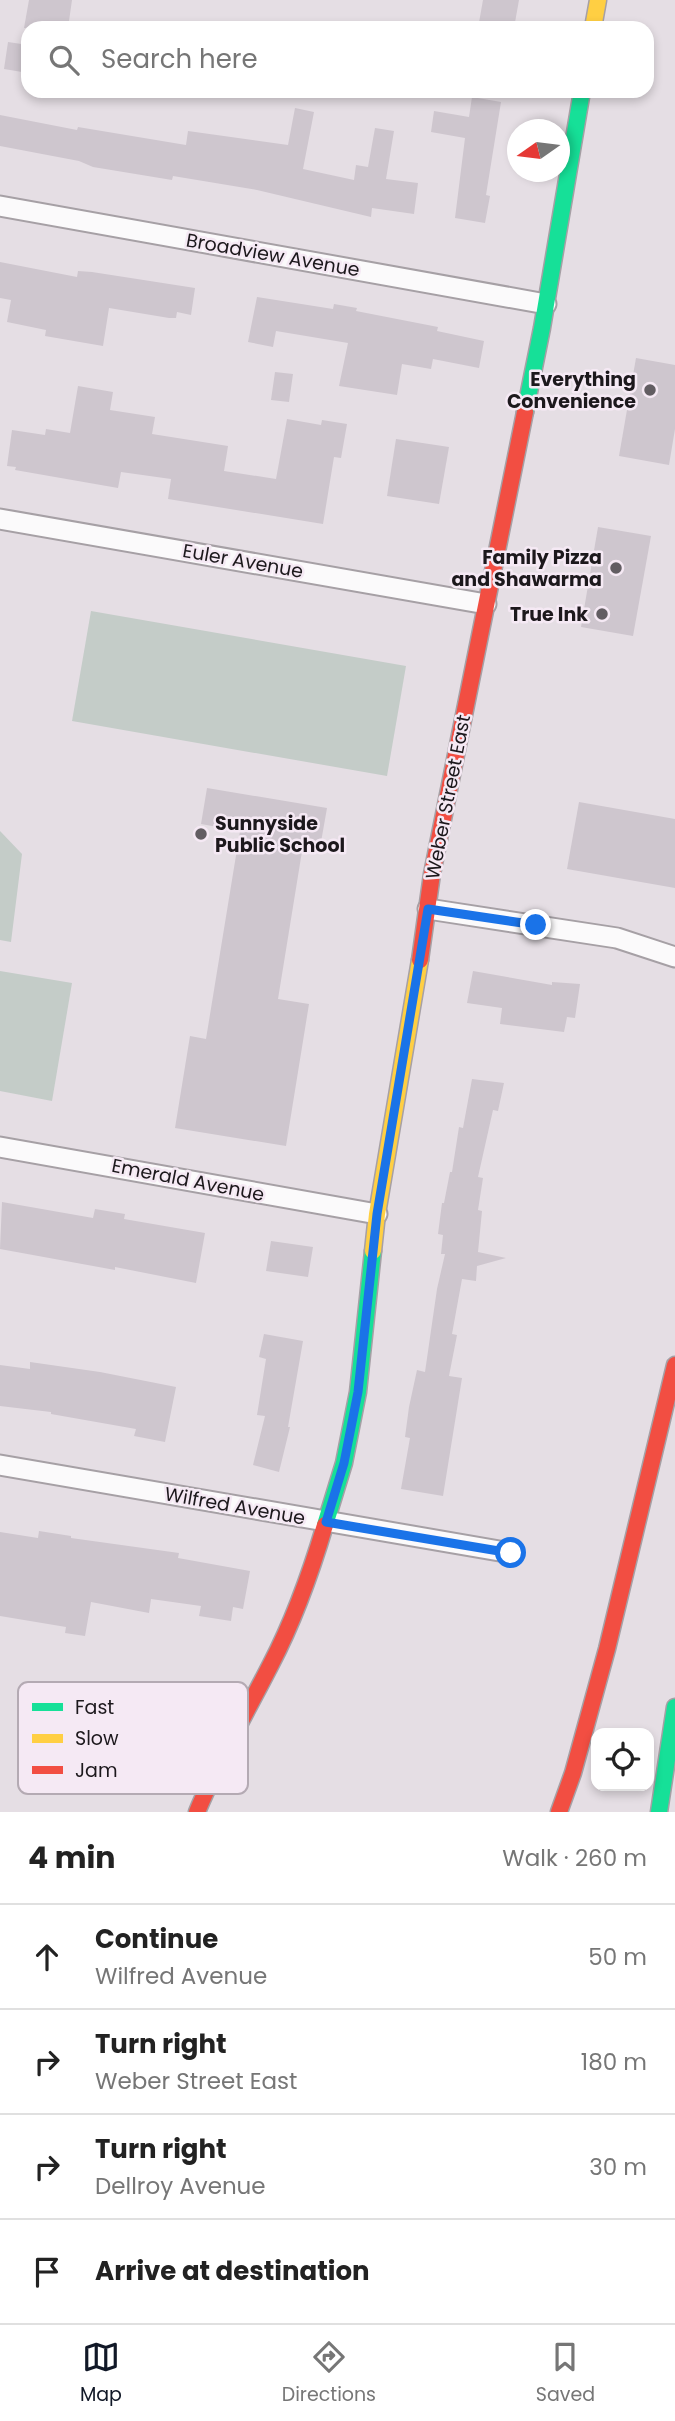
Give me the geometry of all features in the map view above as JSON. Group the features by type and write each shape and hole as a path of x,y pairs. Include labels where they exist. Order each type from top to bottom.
{"main road":[{"path":"594,21 598,0"},
{"name":"Weber Street East","path":"248,1710 274,1661 312,1568 344,1463 358,1392 377,1214 432,874 546,304 581,98"},
{"path":"559,1812 573,1773 607,1649 675,1365"},
{"path":"659,1812 675,1707"},
{"name":"Weber Street East","path":"197,1812 205,1794"}],"street":[{"name":"Broadview Avenue","path":"0,206 546,304"},
{"name":"Euler Avenue","path":"0,519 486,604"},
{"path":"428,909 617,938 675,957"},
{"name":"Emerald Avenue","path":"0,1147 377,1214"},
{"name":"Wilfred Avenue","path":"0,1465 511,1553"}],"shaded area":[{"path":"91,611 406,666 387,776 72,721"},
{"path":"0,831 22,854 11,942 0,940"},
{"path":"0,971 72,983 52,1101 0,1091"}],"building":[{"path":"29,0 72,0 69,21 25,21"},
{"path":"483,0 519,0 515,21 479,21"},
{"path":"8,42 21,44 21,72 4,69"},
{"path":"472,98 501,102 486,195 490,196 485,223 455,218 465,138 431,132 434,111 469,117"},
{"path":"295,108 314,112 303,169 354,180 356,165 368,167 375,128 394,131 386,179 418,183 414,214 372,208 371,217 257,190 173,176 172,180 93,167 79,161 0,146 0,115 77,130 78,127 186,145 188,131 288,145"},
{"path":"0,262 77,277 78,271 92,272 195,288 191,315 177,312 176,318 169,318 109,308 103,346 45,336 46,330 7,322 11,300 0,298"},
{"path":"257,297 333,309 334,304 357,308 356,311 438,327 437,331 484,341 479,368 433,359 431,369 402,364 397,395 339,386 348,343 276,331 273,347 248,342"},
{"path":"636,358 675,365 675,429 669,465 619,456"},
{"path":"275,372 293,374 289,402 271,400"},
{"path":"78,386 113,392 110,410 155,417 152,434 228,446 224,471 276,479 287,419 321,425 322,420 347,424 341,458 334,457 323,524 168,499 171,479 121,472 118,488 15,470 16,467 7,466 12,430 45,435 46,429 70,433"},
{"path":"396,439 449,447 439,504 387,496"},
{"path":"598,527 651,536 633,636 581,627"},
{"path":"207,788 327,808 321,842 304,839 278,999 309,1004 286,1146 175,1128 190,1036 206,1039 240,831 201,824"},
{"path":"579,802 675,819 675,888 567,869"},
{"path":"473,971 552,985 552,982 580,984 575,1018 567,1017 564,1032 500,1024 502,1008 467,1003"},
{"path":"472,1079 504,1083 498,1111 493,1110 478,1177 483,1178 478,1210 482,1211 478,1252 506,1258 477,1266 476,1281 462,1279 452,1334 457,1335 449,1376 462,1378 443,1496 401,1489 410,1438 405,1437 409,1407 417,1370 425,1372 445,1254 441,1254 443,1235 438,1234 442,1203 452,1172 459,1127 463,1128"},
{"path":"2,1202 93,1218 95,1209 125,1214 124,1219 205,1233 196,1283 0,1249"},
{"path":"271,1241 313,1247 308,1277 266,1271"},
{"path":"264,1334 303,1341 290,1427 279,1472 253,1465 265,1416 257,1415 266,1359 259,1357"},
{"path":"30,1362 176,1387 165,1442 134,1436 136,1429 51,1412 0,1406 0,1365 30,1369"},
{"path":"39,1531 179,1553 178,1558 250,1571 243,1609 233,1607 231,1621 199,1616 201,1606 151,1599 149,1613 91,1602 85,1636 65,1633 66,1627 0,1616 0,1532 38,1538"}],"traffic: fast":[{"path":"525,412 581,98"},
{"path":"325,1525 344,1463 358,1392 373,1251"},
{"path":"659,1812 675,1707"}],"traffic: slow":[{"path":"594,21 598,0"},
{"path":"373,1251 420,960"}],"traffic: jam":[{"path":"420,960 432,874 525,412"},
{"path":"559,1812 573,1773 607,1649 675,1365"},
{"path":"248,1708 287,1630 325,1525"},
{"path":"197,1812 205,1794"}],"place":[{"name":"Everything Convenience","path":"650,390"},
{"name":"Family Pizza and Shawarma","path":"616,568"},
{"name":"True Ink","path":"602,614"},
{"name":"Sunnyside Public School","path":"201,834"}],"route":[{"path":"511,1553 326,1522 344,1463 358,1392 377,1214 428,909 536,925"}]}
